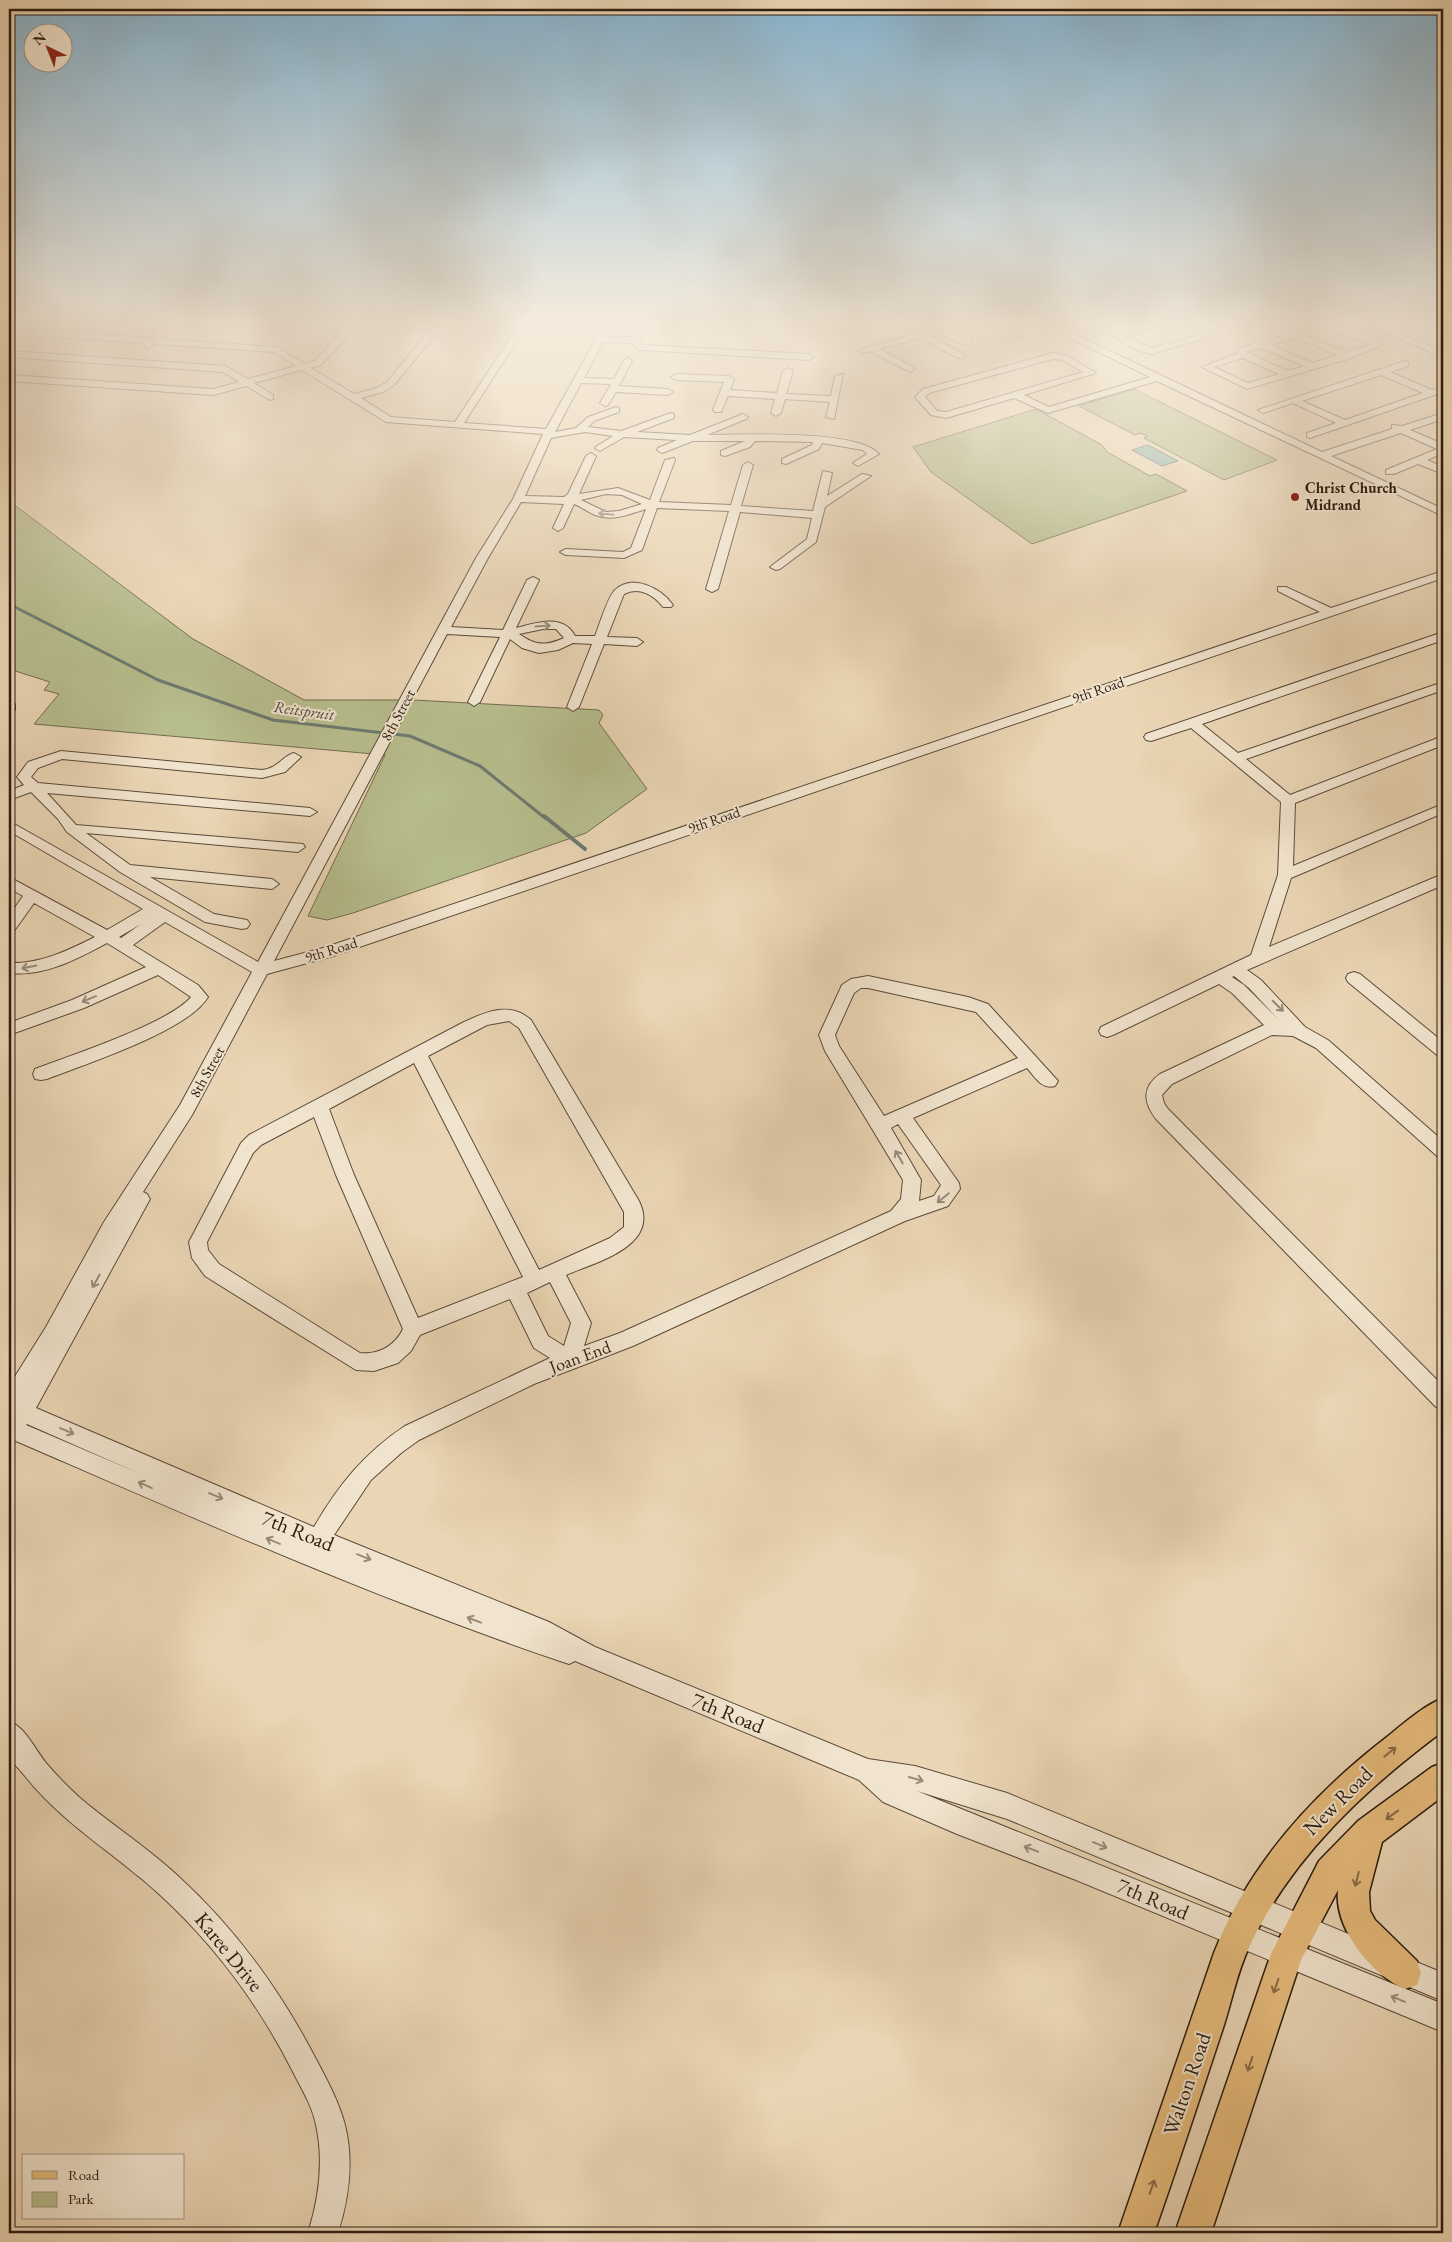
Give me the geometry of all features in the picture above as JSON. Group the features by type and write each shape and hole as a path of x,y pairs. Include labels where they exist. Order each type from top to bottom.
{"main road":[{"name":"New Road","path":"1245,1922 1282,1861 1329,1805 1374,1765 1443,1713"},
{"path":"1193,2233 1294,1942 1330,1872 1369,1832 1443,1778"},
{"path":"1369,1832 1352,1901 1355,1913 1372,1940 1405,1973"},
{"name":"Walton Road","path":"1136,2233 1245,1922"}],"street":[{"path":"473,426 549,434 580,429 622,434 689,438 832,440 866,448 874,454 858,463"},
{"name":"8th Street","path":"12,1415 21,1386 53,1333 111,1227 186,1110 243,1006 260,970 445,630 482,558 520,496 554,426"},
{"path":"580,429 584,426"},
{"path":"600,448 622,434 645,426"},
{"path":"662,450 721,426"},
{"path":"1262,426 1443,513"},
{"path":"1310,434 1336,426"},
{"path":"1392,426 1443,449"},
{"path":"1323,455 1414,426"},
{"path":"767,438 790,428"},
{"path":"832,440 851,432"},
{"path":"725,453 747,445 750,441 748,438"},
{"path":"786,461 816,447 819,440"},
{"path":"1390,472 1443,449"},
{"path":"558,528 591,456"},
{"path":"566,552 618,555 632,553 638,546 670,460"},
{"path":"1418,460 1443,472"},
{"path":"712,589 737,509 748,465"},
{"path":"776,567 812,540 827,473"},
{"path":"572,499 596,513 610,515 625,514 654,505 818,510 866,476"},
{"path":"520,496 572,499 614,491 628,493 654,505"},
{"name":"9th Road","path":"260,970 327,952 1443,574"},
{"path":"474,702 534,580"},
{"path":"572,707 618,592 623,589 637,587 654,592 663,598 667,605"},
{"path":"1282,589 1330,612"},
{"path":"445,630 509,633 547,624 565,630 571,639"},
{"path":"509,633 526,645 539,649 554,647 571,639 637,642"},
{"path":"1151,737 1443,636"},
{"path":"1237,758 1443,686"},
{"path":"9,704 9,710"},
{"path":"1193,723 1288,802"},
{"path":"1288,802 1443,740"},
{"path":"242,924 210,918 125,869 93,847 72,829 63,816 24,777 27,771 42,760 61,755 262,774 287,767 294,757"},
{"path":"9,796 32,787 310,812"},
{"path":"1258,958 1284,875 1288,802"},
{"path":"1284,875 1443,808"},
{"path":"9,825 260,970"},
{"path":"72,829 94,829 298,847"},
{"path":"125,869 272,884"},
{"path":"1107,1031 1258,958 1443,879"},
{"path":"9,882 31,896 115,941 198,993 200,997 196,1004 177,1016 125,1041 42,1074"},
{"path":"9,927 31,896"},
{"path":"9,968 37,966 115,941 159,912"},
{"path":"9,1029 78,1004 159,968"},
{"path":"1236,969 1261,990 1298,1030 1322,1044 1443,1151"},
{"path":"1221,977 1238,989 1277,1028"},
{"path":"1354,978 1443,1051"},
{"path":"898,1216 910,1201 912,1180 831,1047 827,1035 848,989 853,984 868,982 976,1005 987,1013 1049,1081"},
{"path":"500,1014 519,1018 526,1024 632,1206 636,1217 629,1237 516,1289 413,1329 407,1342 384,1360 368,1364 356,1361 212,1270 199,1252 198,1242 247,1148 270,1130 418,1054 467,1028 500,1014"},
{"path":"1298,1030 1277,1028 1160,1083 1153,1093 1155,1106 1443,1400"},
{"path":"418,1054 534,1280"},
{"path":"880,1125 1030,1060"},
{"path":"319,1106 345,1176 413,1329"},
{"path":"902,1116 940,1169 912,1180"},
{"name":"Joan End","path":"313,1548 346,1492 361,1473 395,1443 436,1420 569,1360 626,1340 898,1216 924,1209 948,1196 951,1189 950,1183 940,1169"},
{"path":"516,1289 541,1342 569,1360 581,1323 555,1272"},
{"name":"7th Road","path":"12,1415 313,1548 542,1630 587,1655 868,1772 892,1792 957,1821 1076,1867 1245,1922 1294,1942 1443,2018"},
{"name":"Karee Drive","path":"9,1733 26,1759 58,1794 168,1884 210,1924 245,1968 291,2038 317,2089 332,2131 336,2170 332,2208 323,2233"},
{"name":"7th Road","path":"1294,1942 1405,1973 1443,1987"}],"green space":[{"path":"982,426 1066,426 1102,445 1107,452 1150,476 1156,474 1187,491 1032,544 931,472 913,447"},
{"path":"1117,426 1208,426 1277,460 1224,480 1144,438 1147,436 1141,433 1135,435"},
{"name":"Reitspruit","path":"9,501 193,639 304,700 413,700 599,710 603,715 599,723 647,789 586,833 353,913 327,920 308,916 385,755 34,724 59,694 44,690 50,682 9,669"}],"water":[{"path":"1148,445 1178,461 1162,466 1132,450"}],"waterway":[{"name":"Reitspruit","path":"9,604 158,680 273,720 410,736 480,766 545,818"},
{"name":"Reitspruit","path":"544,816 585,849"}],"place":[{"name":"Christ Church Midrand","path":"1295,497"}]}
